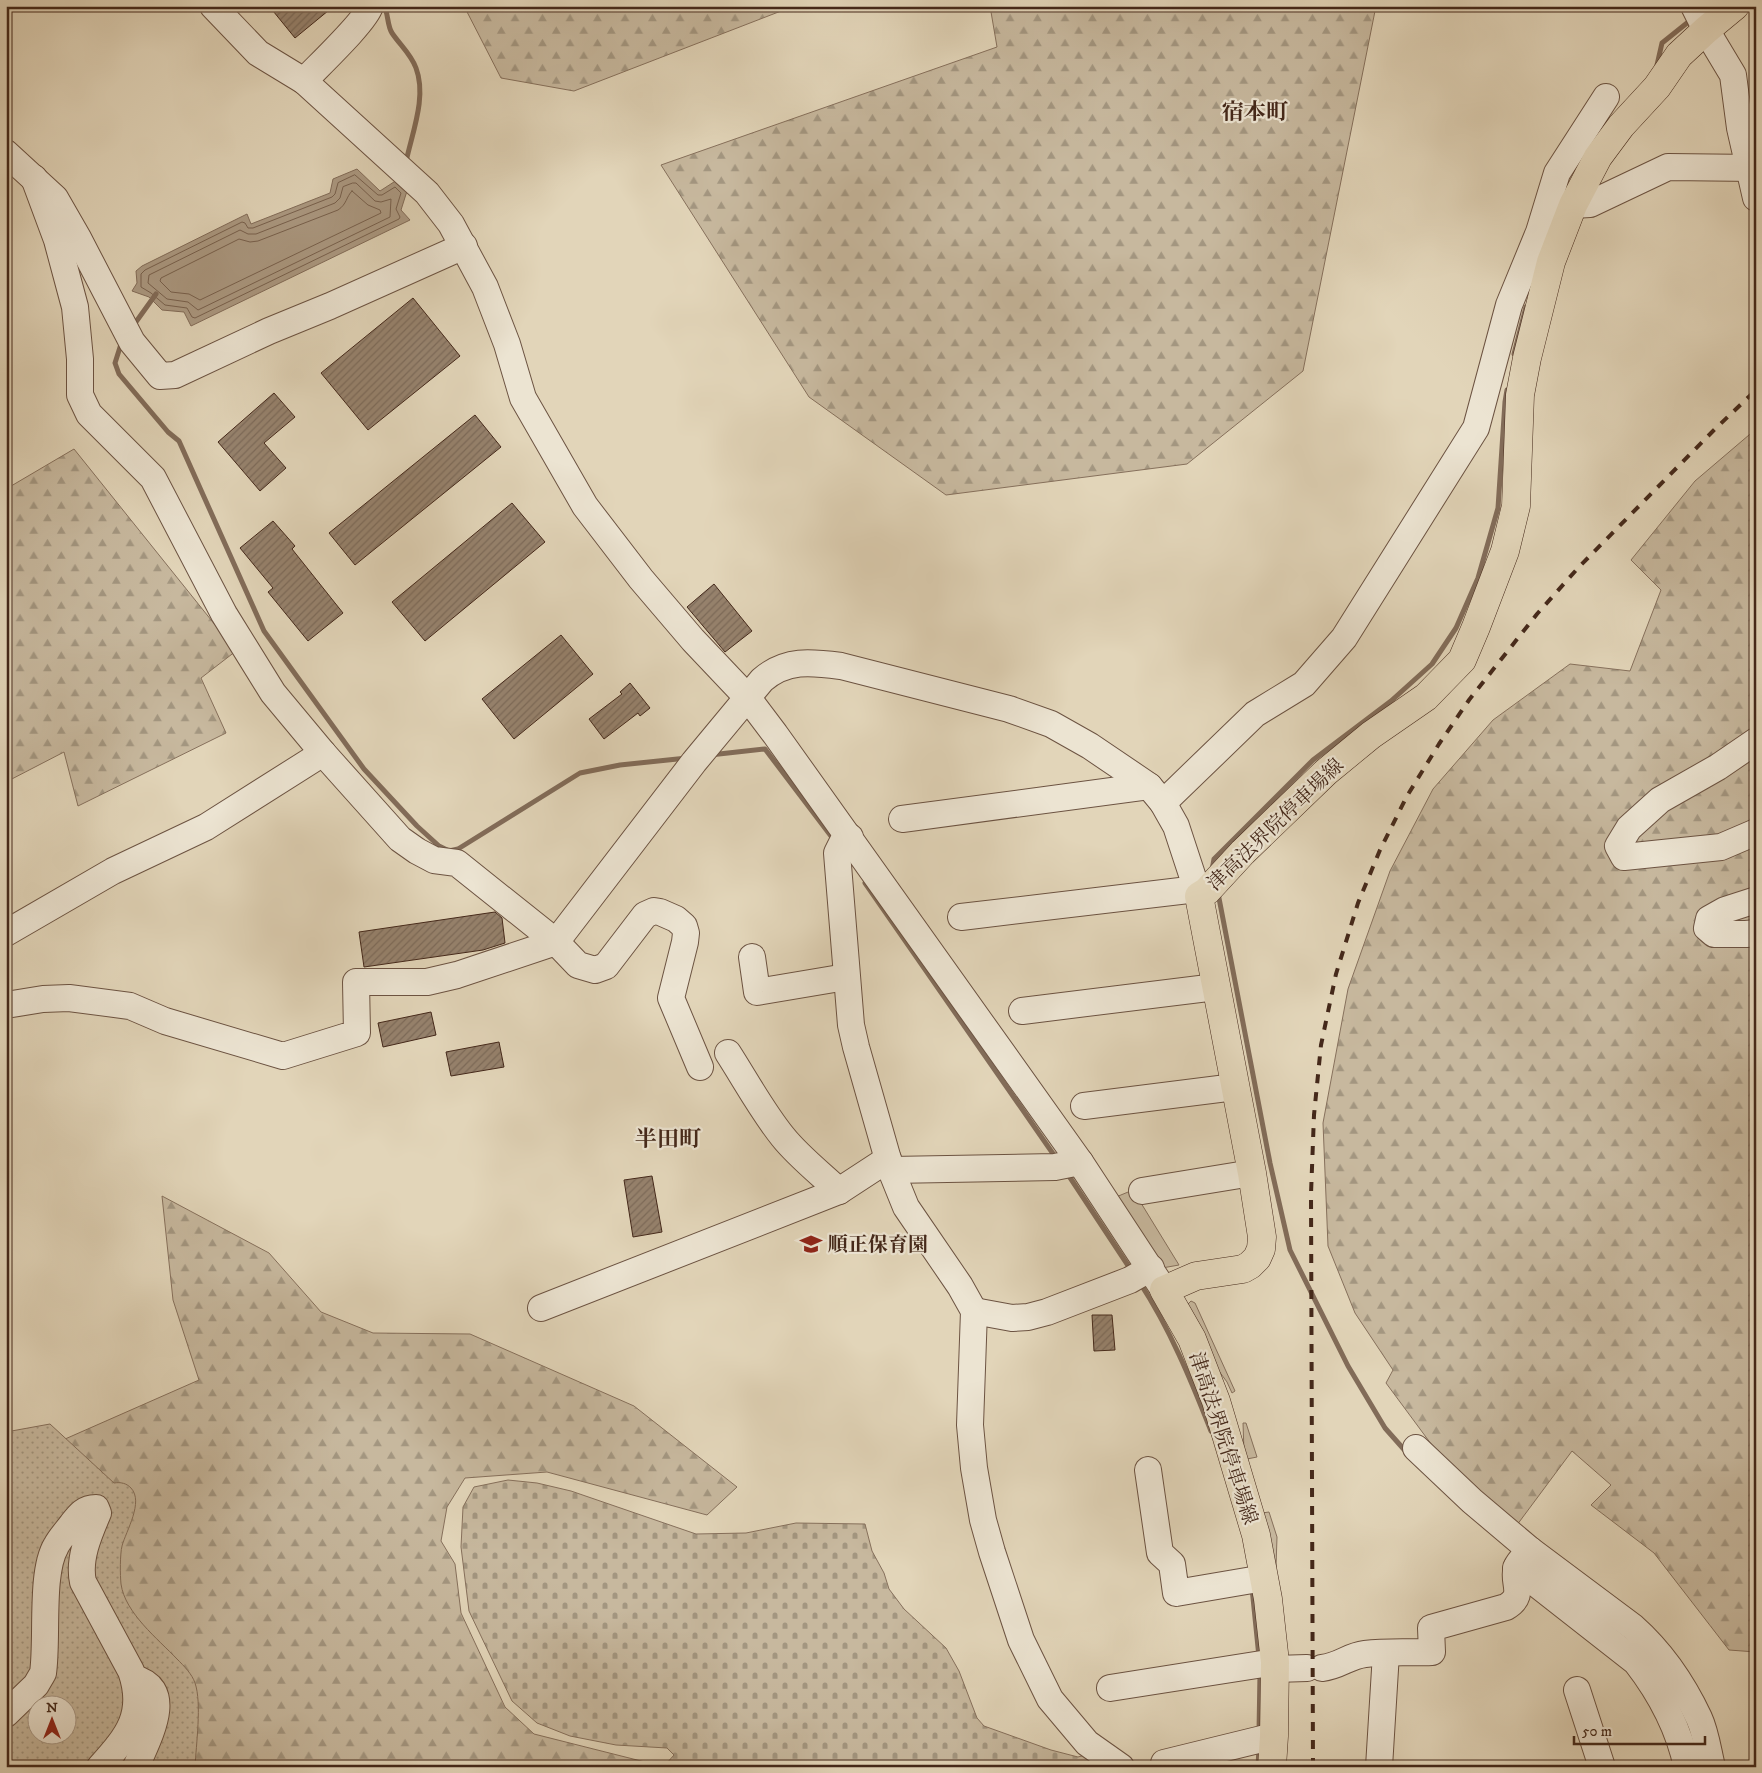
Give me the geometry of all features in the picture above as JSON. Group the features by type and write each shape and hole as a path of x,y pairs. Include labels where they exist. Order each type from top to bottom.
{"main road":[{"name":"津高法界院停車場線","path":"1146,1278 1196,1276 1243,1269 1257,1258 1261,1248 1262,1237 1252,1173 1216,987 1206,888 1326,772 1370,734 1426,697 1462,660 1505,551 1516,506 1508,394 1527,358 1551,262 1556,224 1598,157 1621,126 1657,87 1679,55 1699,16 1735,6"},
{"name":"津高法界院停車場線","path":"1146,1278 1192,1339 1216,1401 1256,1535 1255,1579 1267,1665 1264,1739 1272,1767"}],"street":[{"path":"213,6 258,54 304,81 427,193 451,224 485,287 523,398 585,506 641,578 746,697 843,844 1146,1278 1028,1317 973,1316"},
{"path":"304,81 358,24 370,6"},
{"path":"1699,16 1733,75 1740,128 1752,168 1756,198"},
{"path":"1556,224 1557,173 1606,97"},
{"path":"6,153 55,198 128,335 160,376 175,375 269,331 355,296 464,246"},
{"path":"902,819 1156,794 1255,714 1304,684 1344,638 1476,428 1508,306 1556,224 1590,204 1668,167 1752,168"},
{"path":"34,178 57,240 76,307 80,359 80,396 89,414 153,478 224,614 273,693 323,753 400,839 434,860 457,863 556,942 578,965 595,970 606,966 649,912 660,912 676,919 684,926 686,933 685,942 671,998 700,1068"},
{"path":"1476,428 1488,427 1508,394 1504,346 1505,320"},
{"path":"6,1005 43,998 69,998 130,1006 165,1021 283,1056 357,1033 356,982 427,982 457,976 556,942 746,697 772,670 796,663 815,662 841,666 1010,708 1051,724 1090,746 1156,794 1176,826 1206,888 961,917"},
{"path":"1756,741 1718,767 1660,800 1629,828 1618,846 1624,857 1721,847 1756,832"},
{"path":"6,933 113,871 206,827 323,753"},
{"path":"843,844 841,978 885,1164 906,1207 960,1286 973,1316 970,1425 974,1468 983,1520 1002,1585 1021,1640 1050,1699 1087,1743 1121,1767"},
{"path":"1756,900 1725,910 1710,919 1707,928 1714,934 1756,933"},
{"path":"752,957 757,992 841,978"},
{"path":"1022,1011 1216,987"},
{"path":"728,1053 783,1137 801,1157 839,1191"},
{"path":"1084,1106 1235,1087"},
{"path":"541,1308 839,1191 885,1164 1067,1165"},
{"path":"1142,1191 1252,1173"},
{"path":"1416,1448 1472,1502 1523,1559 1598,1617 1648,1641 1662,1659 1678,1706 1682,1746 1687,1767"},
{"path":"1148,1470 1160,1553 1172,1564 1176,1593 1255,1579"},
{"path":"6,1714 36,1685 43,1673 47,1582 49,1564 55,1546 82,1512 96,1508 98,1513 82,1562 83,1582 134,1678 137,1701 130,1731 100,1767"},
{"path":"1110,1688 1267,1665 1314,1668 1334,1666 1348,1658 1365,1654 1432,1652 1431,1628 1506,1607 1514,1603 1517,1597 1523,1559"},
{"path":"1380,1767 1373,1739 1386,1653"},
{"path":"134,1678 144,1680 154,1690 158,1707 136,1767"},
{"path":"1577,1690 1602,1767"},
{"path":"1678,1706 1699,1719 1712,1767"},
{"path":"1164,1763 1264,1739"}],"green space":[{"path":"464,6 794,6 574,91 501,78"},
{"path":"990,6 1376,6 1303,371 1187,464 946,495 809,397 661,165 997,47"},
{"path":"1756,429 1756,1652 1729,1650 1654,1553 1591,1505 1611,1485 1572,1451 1514,1529 1457,1479 1386,1383 1393,1370 1355,1313 1328,1246 1323,1123 1348,989 1390,871 1433,789 1493,720 1570,664 1630,671 1661,590 1631,560 1695,481"},
{"path":"74,449 236,651 201,678 226,733 78,806 64,752 6,782 6,489"},
{"path":"1133,1190 1179,1265 1162,1268 1116,1197"},
{"path":"162,1196 269,1253 321,1312 373,1333 470,1334 634,1406 737,1487 707,1515 547,1472 465,1478 447,1507 441,1541 455,1564 461,1613 505,1707 534,1734 649,1763 647,1767 6,1767 56,1443 199,1380 173,1300"},
{"path":"1191,1301 1195,1303 1235,1391 1232,1393 1227,1382 1210,1359 1186,1306"},
{"path":"1243,1423 1246,1423 1257,1457 1247,1459 1244,1452"},
{"path":"50,1424 114,1483 127,1485 135,1494 136,1501 133,1517 121,1550 121,1584 124,1595 135,1615 185,1667 195,1683 198,1713 195,1767 6,1767 6,1432"},
{"path":"508,1480 537,1483 571,1491 696,1534 746,1533 796,1523 865,1524 872,1551 884,1573 889,1589 904,1609 946,1648 959,1671 977,1718 984,1726 1051,1750 1078,1757 1092,1753 1110,1767 669,1767 666,1764 674,1755 667,1748 616,1745 570,1736 537,1723 512,1701 469,1611 461,1547 463,1507 474,1487"},
{"path":"1269,1512 1277,1537 1276,1567 1273,1567 1262,1513"}],"water":[{"path":"357,169 380,191 397,180 407,191 401,210 410,220 191,326 184,312 162,310 149,297 132,291 137,283 136,271 142,266 247,214 251,224 330,193 333,179"}],"building":[{"path":"269,6 334,6 295,38"},
{"path":"413,298 460,356 368,430 321,373"},
{"path":"274,393 295,417 264,443 286,468 260,491 218,442"},
{"path":"475,415 501,447 355,565 329,533"},
{"path":"512,503 545,542 425,641 392,602"},
{"path":"273,521 295,546 292,549 343,613 308,641 268,592 273,588 240,548"},
{"path":"714,584 752,631 725,652 687,607"},
{"path":"561,635 593,674 514,739 482,699"},
{"path":"630,683 650,708 640,716 638,713 604,739 589,719 622,694 620,692"},
{"path":"495,912 502,918 505,943 483,950 364,967 359,932"},
{"path":"431,1012 436,1035 383,1047 378,1023"},
{"path":"499,1042 504,1067 451,1076 446,1052"},
{"path":"652,1176 662,1232 633,1237 624,1180"},
{"path":"1092,1315 1112,1315 1115,1350 1094,1351"}],"waterway":[{"path":"386,11 391,31 411,58 419,79 419,103 406,162"},
{"path":"1657,65 1662,43 1692,19"},
{"path":"133,326 156,294"},
{"path":"1514,354 1526,307"},
{"path":"122,341 115,363 119,374 168,432 179,441 264,631 364,769 417,826 439,846 449,851 458,849 580,773 620,765 687,758"},
{"path":"1212,870 1214,859 1313,760 1391,701 1432,664 1456,628 1478,578 1498,508 1507,390"},
{"path":"710,755 765,749 834,840"},
{"path":"865,883 1056,1158"},
{"path":"1218,893 1270,1163 1290,1250 1348,1366 1385,1428 1408,1454"},
{"path":"1067,1173 1131,1270"},
{"path":"1140,1283 1151,1300 1188,1374 1211,1431"},
{"path":"1252,1588 1259,1657"},
{"path":"1259,1732 1260,1673"},
{"path":"1258,1767 1259,1748"}],"railway":[{"path":"1313,1767 1311,1194 1314,1115 1321,1045 1336,974 1358,903 1380,850 1407,796 1469,700 1537,614 1578,568 1756,390"}],"place":[{"name":"順正保育園","path":"811,1244"}],"district":[{"name":"宿本町","path":"1255,111"},
{"name":"半田町","path":"668,1138"}]}
